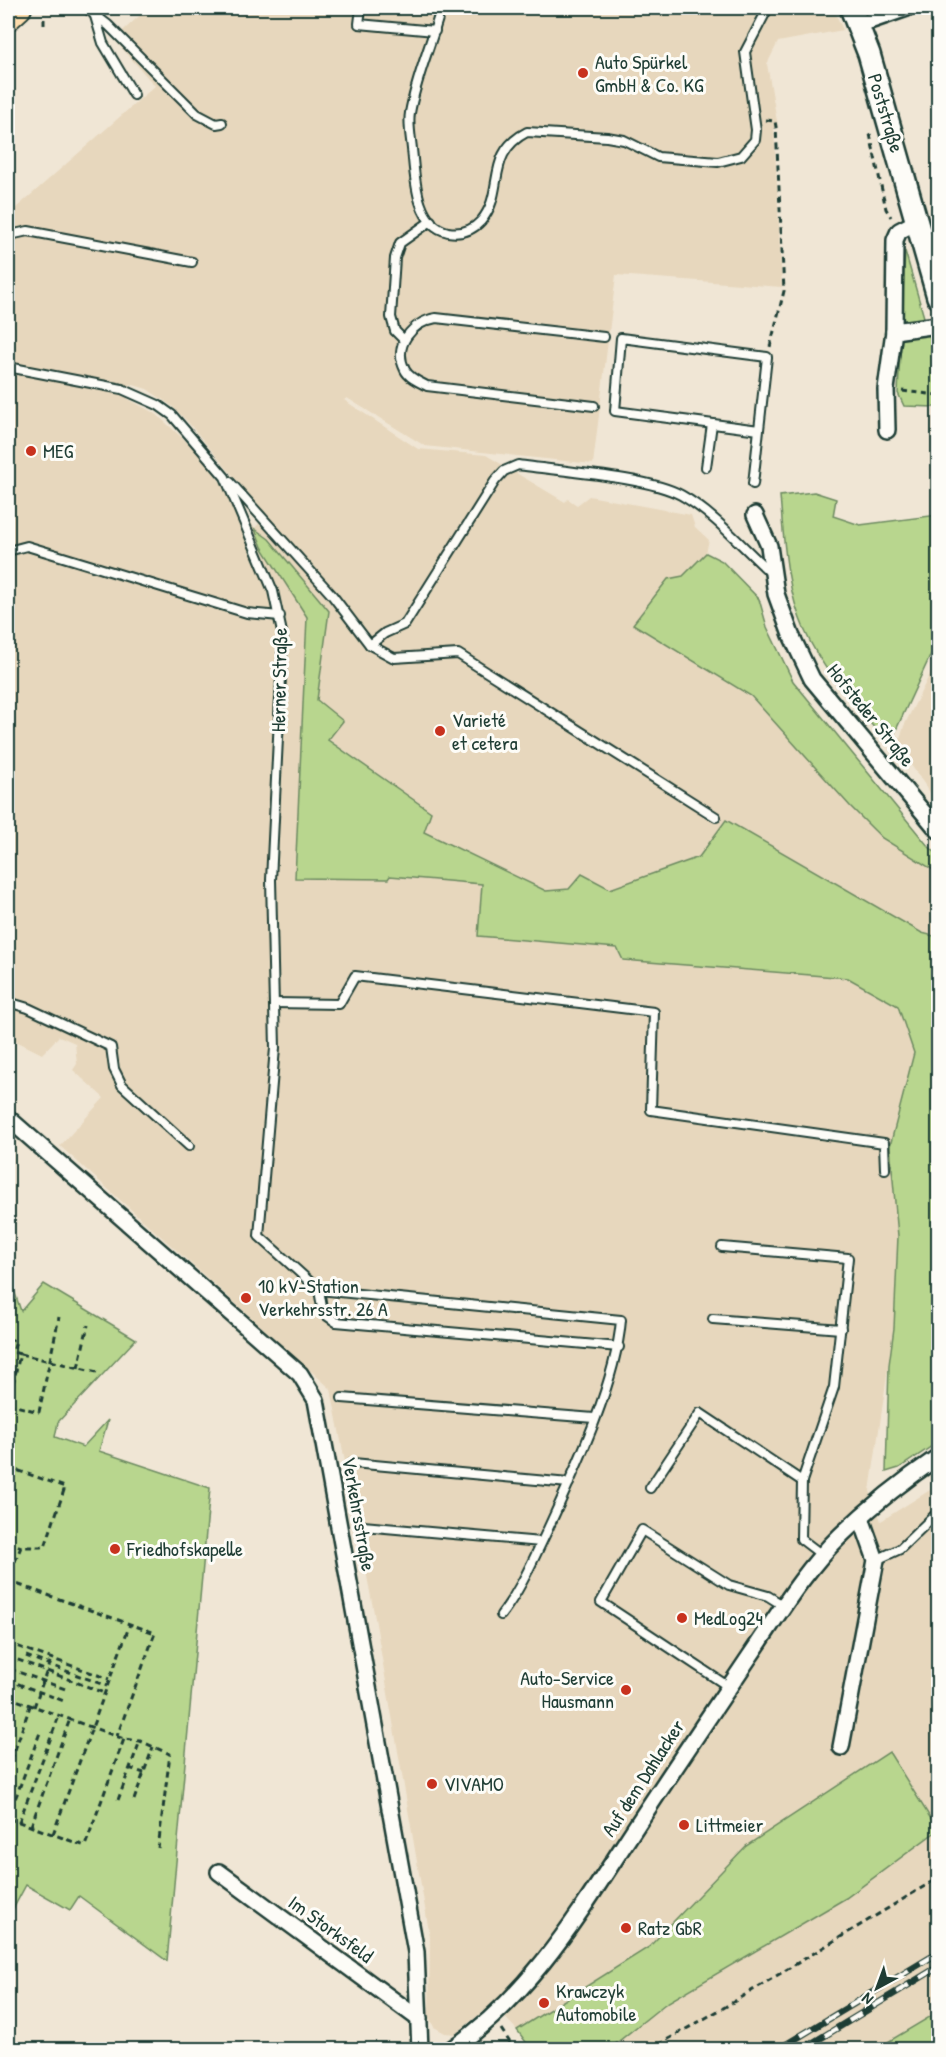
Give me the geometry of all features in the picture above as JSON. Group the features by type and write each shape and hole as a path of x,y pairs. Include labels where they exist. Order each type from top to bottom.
{"main road":[{"path":"8,18 19,8"}],"street":[{"path":"855,16 907,8"},
{"name":"Poststraße","path":"855,16 918,220 939,297"},
{"path":"887,430 886,389 894,331 895,240 899,231 918,220"},
{"path":"894,331 939,326"},
{"name":"Hofsteder Straße","path":"755,514 769,546 776,594 791,635 812,679 939,830"},
{"name":"Verkehrsstraße","path":"8,1118 300,1374 316,1400 416,1952 420,2049"},
{"name":"Auf dem Dahlacker","path":"450,2049 492,2017 524,1986 574,1922 729,1687 822,1555 912,1475 939,1457"},
{"path":"841,1747 876,1560 861,1518"},
{"name":"Im Storksfeld","path":"219,1872 419,2019"}],"lane":[{"path":"86,8 108,25 197,114 216,124 222,123"},
{"path":"361,8 359,24 435,31"},
{"path":"441,8 409,116 418,196 431,221 442,230 455,233 469,231 482,221 490,204 498,164 504,150 513,139 527,132 624,140 658,157 718,162 741,156 755,141 755,119 745,52 768,8"},
{"path":"95,16 103,43 134,95"},
{"path":"404,340 395,332 391,317 395,258 400,243 431,221"},
{"path":"8,240 10,235 28,231 192,262"},
{"path":"594,406 427,386 413,379 405,370 401,351 404,340 416,325 436,318 604,337"},
{"path":"753,484 759,430 767,357 621,338 615,411 759,430"},
{"name":"Herner Straße","path":"8,366 122,389 158,405 193,438 225,477 273,591 284,637 272,880 275,1048 259,1236 319,1290"},
{"path":"706,467 712,424"},
{"path":"370,645 385,633 405,624 495,481 504,471 518,465 621,480 680,494 696,505 773,575"},
{"path":"225,477 332,595 370,645 394,658 458,654 716,817"},
{"path":"8,551 27,546 247,613 280,616"},
{"path":"274,1003 339,1004 355,976 654,1012 651,1110 884,1143 885,1169"},
{"path":"8,1002 28,1008 111,1047 114,1069 122,1085 189,1146"},
{"path":"722,1247 849,1258 834,1387 802,1481 801,1539 822,1555"},
{"path":"501,1615 517,1595 569,1483 619,1347 621,1320 319,1290 323,1313 336,1322 619,1347"},
{"path":"713,1319 841,1329"},
{"path":"342,1398 594,1418"},
{"path":"650,1488 700,1413 802,1481"},
{"path":"353,1463 569,1483"},
{"path":"876,1560 900,1549 939,1512"},
{"path":"363,1526 541,1542"},
{"path":"729,1687 601,1602 642,1530 729,1585 768,1596 784,1606"}],"path":[{"path":"44,19 44,25"},
{"path":"755,119 775,121 776,127 784,291 767,357"},
{"path":"886,389 939,395"},
{"path":"20,1354 8,1405 39,1412 59,1317"},
{"path":"78,1368 88,1325"},
{"path":"8,1339 16,1341 13,1352 97,1372"},
{"path":"8,1467 65,1487 45,1547 21,1547 8,1542"},
{"path":"21,1547 8,1580 155,1633 117,1736"},
{"path":"53,1834 130,1624"},
{"path":"8,1643 110,1679"},
{"path":"8,1656 105,1693"},
{"path":"26,1656 107,1686"},
{"path":"8,1770 51,1659"},
{"path":"10,1669 68,1690"},
{"path":"8,1680 64,1701"},
{"path":"8,1697 124,1739 140,1741 170,1754 158,1848"},
{"path":"19,1822 59,1716"},
{"path":"31,1826 70,1719"},
{"path":"41,1730 8,1818 85,1846 124,1739"},
{"path":"118,1800 140,1741"},
{"path":"134,1800 153,1747"},
{"path":"129,1768 144,1773"},
{"path":"8,1831 13,1820"},
{"path":"649,2049 725,2007 939,1878"},
{"path":"492,2017 515,2049"}],"shaded area":[{"path":"148,8 237,8 247,14 254,8 833,8 843,30 778,42 767,64 778,127 774,128 782,287 616,275 593,464 425,446 347,398 344,400 418,449 486,455 565,502 568,499 577,505 589,496 691,515 695,527 709,540 706,553 683,576 738,687 765,709 850,806 882,838 938,873 938,937 699,857 610,889 582,874 569,889 546,891 423,832 431,812 328,739 317,700 329,611 269,539 255,530 262,547 307,617 295,878 388,879 390,876 483,884 479,936 617,948 624,960 848,978 898,1006 914,1053 890,1146 898,1236 894,1328 870,1491 881,1521 938,1485 938,1830 746,1846 649,1947 517,2030 492,2004 455,2034 445,2033 434,2027 429,2017 430,1937 375,1618 331,1389 60,1146 104,1098 73,1070 77,1064 75,1043 59,1036 42,1054 8,1037 8,215 155,86 114,39","holes":["130,384 147,389 172,406 187,421 266,515 255,528 199,453 156,414 128,399"]},
{"path":"938,658 938,804 898,746 904,726"},
{"path":"938,1830 938,2049 609,2049 665,2004 846,1898"}],"green space":[{"path":"905,251 938,366 938,416 935,407 904,406 898,393"},
{"path":"814,492 836,499 833,516 860,525 938,515 938,639 889,745 843,691 822,662 805,631 794,599 787,565 780,496"},
{"path":"255,529 269,539 329,611 317,700 343,721 328,740 431,812 424,832 546,891 569,889 582,874 610,889 699,857 726,820 922,933 938,937 938,1442 899,1468 886,1472 889,1365 894,1328 898,1236 890,1146 914,1053 898,1006 848,978 623,960 617,948 478,936 482,884 390,876 388,879 295,878 307,617 262,547"},
{"path":"706,553 722,561 759,599 767,627 793,681 928,846 938,855 938,873 882,838 850,806 751,696 633,624 668,579 683,576"},
{"path":"8,1273 21,1311 44,1284 136,1339 58,1422 55,1437 83,1447 108,1420 99,1451 210,1488 167,1961 79,1896 70,1910 26,1885 13,1909 8,1905"},
{"path":"889,1752 938,1830 846,1898 665,2004 609,2049 531,2049 517,2030 649,1947 746,1846"},
{"path":"938,2012 938,2049 876,2049"}],"railway":[{"path":"777,2050 938,1953"},
{"path":"801,2050 938,1967"}],"place":[{"name":"Auto Spürkel GmbH & Co. KG","path":"583,73"},
{"name":"MEG","path":"31,451"},
{"name":"Varieté et cetera","path":"440,731"},
{"name":"10 kV-Station Verkehrsstr. 26 A","path":"246,1298"},
{"name":"Friedhofskapelle","path":"115,1549"},
{"name":"MedLog24","path":"682,1618"},
{"name":"Auto-Service Hausmann","path":"626,1690"},
{"name":"VIVAMO","path":"432,1784"},
{"name":"Littmeier","path":"684,1825"},
{"name":"Ratz GbR","path":"626,1928"},
{"name":"Krawczyk Automobile","path":"544,2003"}]}
